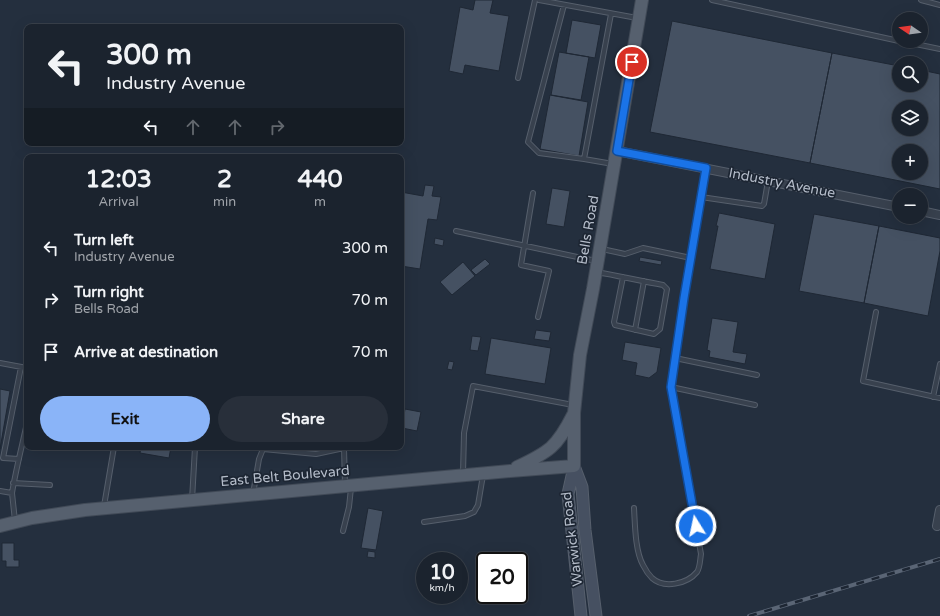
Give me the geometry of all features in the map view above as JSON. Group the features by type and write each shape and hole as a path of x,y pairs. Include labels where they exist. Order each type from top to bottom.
{"main road":[{"name":"Bells Road","path":"574,466 575,409 580,355 615,165 642,0"},
{"path":"510,470 549,451 564,434 575,409"},
{"name":"East Belt Boulevard","path":"0,526 32,518 104,508 510,470 574,466"},
{"name":"Warwick Road","path":"574,466 568,494 581,616"},
{"name":"Warwick Road","path":"574,466 582,487 585,530 596,616"}],"street":[{"name":"Industry Avenue","path":"617,151 892,206"},
{"path":"928,213 940,215"},
{"path":"937,526 940,510"}],"lane":[{"path":"518,78 535,0"},
{"path":"539,0 639,18"},
{"path":"712,0 892,39"},
{"path":"921,0 940,5"},
{"path":"564,5 528,142 539,153 615,165"},
{"path":"584,159 611,14"},
{"path":"928,47 940,49"},
{"path":"634,508 636,541 642,564 652,578 665,584 689,579 698,571 701,554 671,387 706,168"},
{"path":"702,197 762,206 764,204 768,180"},
{"path":"533,193 521,265 549,271 538,317"},
{"path":"456,231 524,245 597,267 622,277 665,286 667,289 660,330 654,334 615,325 614,322 622,277"},
{"path":"600,249 626,254 643,248 691,258"},
{"path":"636,330 644,281"},
{"path":"876,312 863,381 940,398"},
{"path":"675,358 757,375"},
{"path":"0,363 24,368"},
{"path":"933,397 940,364"},
{"path":"19,459 3,458 21,367"},
{"path":"464,475 464,433 473,386 575,409"},
{"path":"671,387 755,405"},
{"path":"15,522 12,493 13,483 24,436"},
{"path":"104,508 114,450"},
{"path":"192,500 195,450"},
{"path":"253,494 259,459 263,450"},
{"path":"274,450 316,454 335,450"},
{"path":"343,531 349,507 349,485 344,450"},
{"path":"424,522 465,516 474,512 478,505 483,473"},
{"path":"13,483 50,485"},
{"path":"0,491 12,493"}],"building":[{"path":"475,0 493,0 490,13 509,16 499,71 465,65 463,74 449,71 460,7 473,10"},
{"path":"572,20 601,25 595,58 566,53"},
{"path":"672,21 832,53 810,163 650,132"},
{"path":"559,52 589,57 581,100 551,95"},
{"path":"832,53 892,65 892,92 928,92 928,71 940,74 940,189 895,180 928,180 928,144 892,144 892,179 810,163"},
{"path":"550,95 588,102 579,156 540,149"},
{"path":"425,185 434,186 432,196 441,197 437,220 428,219 420,269 404,266 404,193 423,196"},
{"path":"552,188 570,191 564,227 546,224"},
{"path":"719,213 775,224 765,279 710,269"},
{"path":"814,214 879,226 864,303 799,291"},
{"path":"879,226 940,238 940,251 928,316 864,303"},
{"path":"435,238 444,240 443,246 434,244"},
{"path":"640,257 662,261 661,265 639,261"},
{"path":"485,259 490,264 476,275 471,270"},
{"path":"463,262 475,276 452,295 440,282"},
{"path":"712,318 738,322 733,352 747,354 745,364 709,357 710,351 707,350"},
{"path":"536,330 551,332 549,341 534,339"},
{"path":"472,336 481,337 478,351 470,350"},
{"path":"491,338 551,348 545,384 485,374"},
{"path":"625,342 661,348 657,372 649,378 635,375 637,363 622,360"},
{"path":"449,361 454,362 452,370 447,369"},
{"path":"0,389 10,391 0,449"},
{"path":"405,409 421,412 417,431 404,428"},
{"path":"140,450 170,450 169,458 140,453"},
{"path":"368,508 383,511 376,550 361,548"},
{"path":"2,543 14,543 14,560 19,560 19,567 6,567 6,561 2,561"},
{"path":"368,551 375,552 375,558 367,557"}],"railway":[{"path":"749,616 940,559"}],"route":[{"path":"632,62 617,151 706,168 684,298 671,387 696,526"}]}
